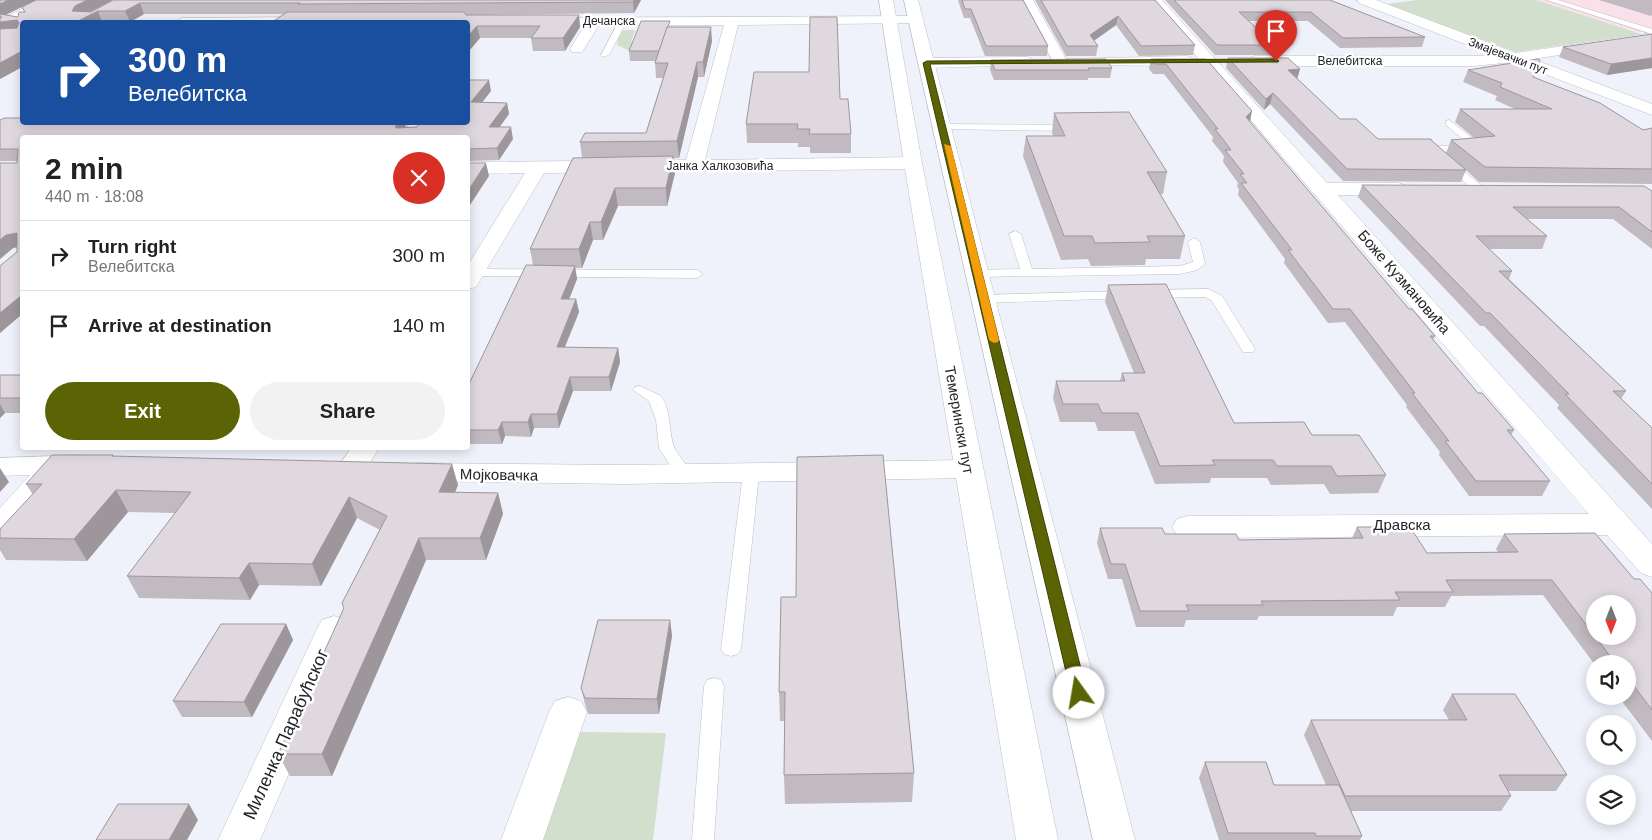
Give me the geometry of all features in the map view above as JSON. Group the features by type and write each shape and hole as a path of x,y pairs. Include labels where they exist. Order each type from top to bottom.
{"street":[{"path":"20,23 12,22 11,20 50,0"},
{"name":"Темерински пут","path":"886,0 912,163 1037,840"},
{"path":"911,0 1114,840"},
{"path":"1026,0 1060,62"},
{"name":"Боже Кузмановића","path":"1155,0 1226,61 1323,189 1652,565"},
{"name":"Змајевачки пут","path":"1364,0 1652,110"},
{"name":"Дечанска","path":"530,21 917,20"},
{"path":"577,49 594,21"},
{"path":"694,166 732,21"},
{"name":"Велебитска","path":"927,63 1474,61 1652,37"},
{"name":"Јанка Халкозовића","path":"470,168 912,163"},
{"path":"470,278 540,166"},
{"path":"1323,189 1421,189"},
{"path":"1450,189 1499,190"},
{"path":"0,467 64,456 110,464"},
{"path":"0,526 64,456"},
{"name":"Мојковачка","path":"362,466 495,475 685,475 968,469"},
{"name":"Дравска","path":"1188,527 1615,524"},
{"name":"Миленка Парабућског","path":"238,840 334,629"},
{"path":"522,840 568,712"}],"lane":[{"path":"1552,0 1652,32"},
{"path":"605,55 623,21"},
{"path":"1449,123 1476,145 1471,148 1435,149 1434,151 1480,190"},
{"path":"942,127 1081,128"},
{"path":"1015,234 1027,273"},
{"path":"978,274 1180,270 1199,264 1194,242"},
{"path":"470,278 696,274"},
{"path":"984,300 1208,293 1217,298 1248,349"},
{"path":"640,390 656,399 663,420 667,448 685,475"},
{"path":"731,649 751,473"},
{"path":"703,840 714,686"}],"shaded area":[{"path":"1536,0 1652,0 1652,30 1636,32"}],"green space":[{"path":"1417,0 1536,0 1641,34 1516,52 1387,4"},
{"path":"623,30 635,30 631,42 667,42 632,52 617,45"},
{"path":"580,732 666,733 653,840 541,840"}],"building":[{"path":"0,0 8,0 0,4"},
{"path":"36,0 87,0 75,6 72,11 91,12 113,0 634,0 633,2 140,3 125,11 98,11 80,20 20,20 20,52 0,63 0,29 17,28 19,22 17,20 0,22 2,17 0,17 0,14 18,17 19,12 25,12 22,7"},
{"path":"962,0 1023,0 1048,46 986,46 971,9 965,9"},
{"path":"1041,0 1155,0 1195,45 1141,46 1118,16 1090,35 1098,46 1067,46"},
{"path":"1174,0 1330,0 1425,37 1343,38 1311,12 1239,12 1275,45 1217,45"},
{"path":"287,12 464,12 466,15 579,15 563,38 531,38 540,26 477,26 470,34 470,20 275,20"},
{"path":"810,17 837,17 840,99 848,99 851,134 809,134 810,129 797,129 798,124 746,124 754,72 809,72"},
{"path":"641,21 670,21 659,51 629,51"},
{"path":"667,27 711,27 703,62 697,62 677,141 580,142 585,133 646,133 668,63 655,63"},
{"path":"1652,34 1652,58 1611,64 1563,47"},
{"path":"1228,58 1288,58 1300,69 1288,70 1340,119 1356,119 1378,139 1431,139 1466,170 1347,169 1273,93 1266,99"},
{"path":"1106,59 1112,68 1088,68 1089,70 995,70 991,60"},
{"path":"1151,59 1206,59 1252,111 1246,117 1409,309 1412,309 1435,336 1430,336 1478,393 1482,393 1514,430 1507,430 1550,481 1476,481 1445,441 1449,441 1412,393 1415,393 1350,309 1333,309 1288,250 1292,250 1241,183 1247,183 1240,174 1244,174 1225,150 1231,150 1215,129 1218,129 1166,64 1155,64"},
{"path":"1540,60 1533,77 1600,103 1643,130 1652,128 1652,169 1485,167 1451,140 1495,136 1460,109 1552,109 1500,87 1502,83 1468,70"},
{"path":"470,80 489,80 471,102 507,103 489,127 511,127 497,148 470,149 470,135 20,135 20,297 0,313 0,266 17,252 17,233 6,235 0,240 0,163 17,163 18,149 0,149 0,120 4,118 20,118 20,125 396,125 396,128 417,127 418,125 470,125"},
{"path":"1129,112 1167,172 1147,172 1185,236 1147,236 1150,242 1095,243 1092,236 1064,236 1026,136 1065,136 1054,113"},
{"path":"673,156 666,188 615,188 601,222 590,222 579,249 530,249 573,158"},
{"path":"470,163 486,163 470,188"},
{"path":"1362,185 1644,186 1652,191 1652,232 1619,207 1513,207 1547,236 1476,236 1512,271 1499,271 1626,391 1613,391 1652,428 1652,484 1565,394 1569,394 1490,313 1486,313"},
{"path":"526,265 575,266 561,299 576,299 557,347 618,348 609,377 570,377 557,414 531,414 528,422 502,422 498,430 470,430 470,382"},
{"path":"1166,284 1234,423 1304,422 1312,435 1359,435 1386,475 1337,476 1331,466 1277,466 1273,460 1212,460 1215,465 1160,466 1138,413 1102,413 1098,404 1063,404 1056,381 1125,381 1122,373 1145,373 1108,285"},
{"path":"0,375 20,375 20,398 0,398"},
{"path":"52,455 452,464 439,492 498,493 480,538 419,538 322,754 278,754 344,608 342,603 387,516 349,497 312,564 249,563 239,578 127,576 191,492 116,490 74,539 0,538 0,529 42,484 26,484"},
{"path":"883,455 914,773 784,775 785,692 779,692 781,597 796,597 797,457"},
{"path":"1357,527 1410,527 1427,553 1518,552 1504,534 1595,533 1634,579 1640,579 1652,593 1652,710 1636,689 1636,655 1609,655 1602,645 1636,645 1636,595 1586,595 1586,625 1552,580 1446,580 1453,592 1395,592 1400,600 1261,601 1263,605 1186,605 1189,611 1140,611 1125,564 1111,564 1100,528 1162,528 1165,534 1236,534 1239,540 1363,538"},
{"path":"598,620 670,620 657,699 585,698 581,688"},
{"path":"221,624 286,624 244,702 173,701"},
{"path":"1452,694 1515,694 1567,775 1499,775 1511,796 1345,796 1311,720 1467,720"},
{"path":"1205,762 1266,762 1274,785 1339,785 1362,836 1316,836 1315,833 1228,833"},
{"path":"118,804 189,804 169,840 96,840"}],"slow traffic":[{"path":"947,146 994,340"}],"route":[{"path":"1079,693 927,63 1276,61"}]}
